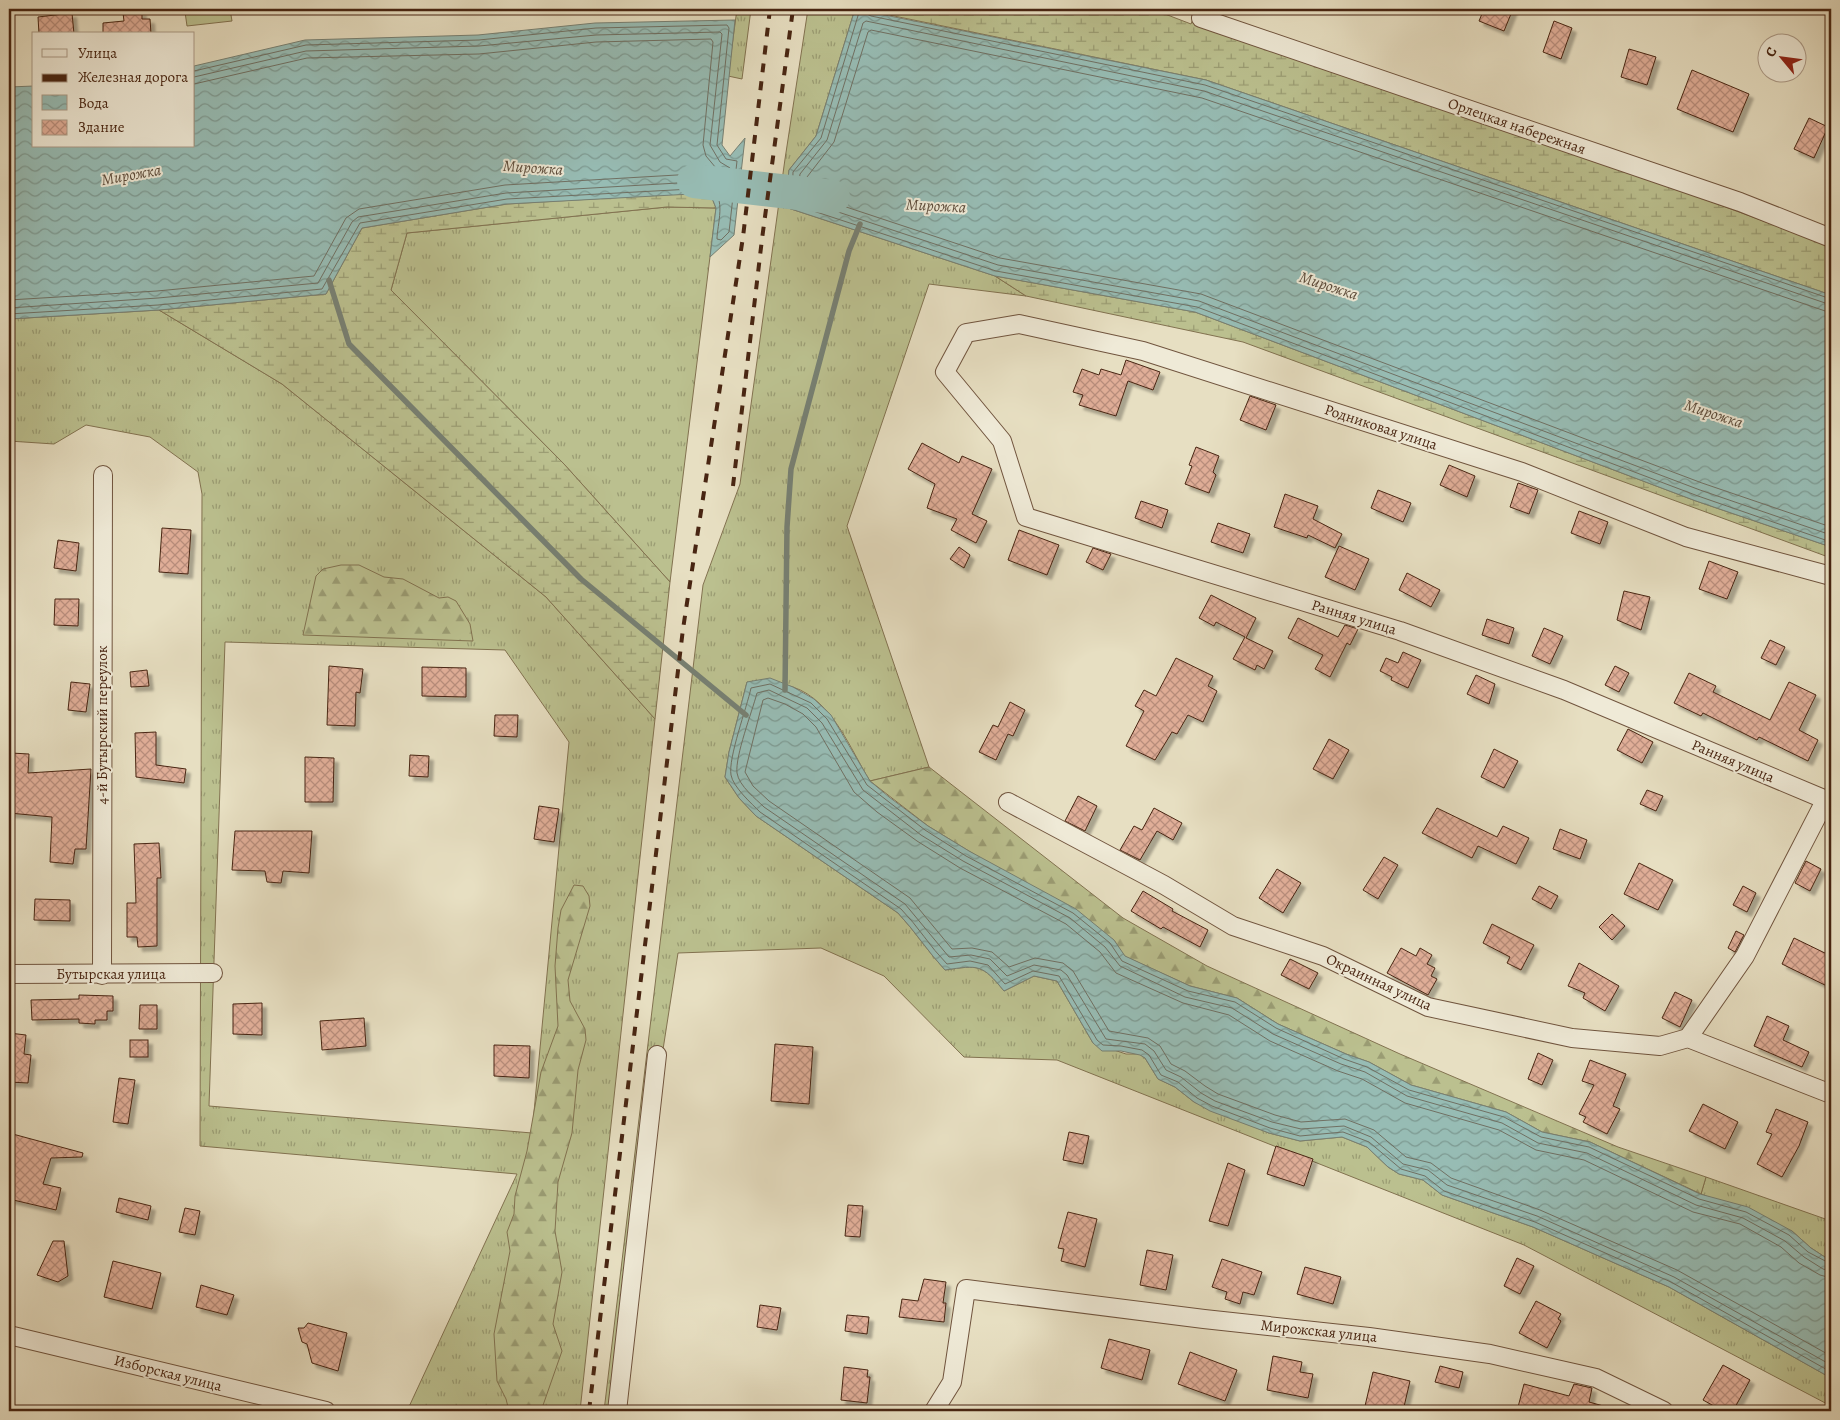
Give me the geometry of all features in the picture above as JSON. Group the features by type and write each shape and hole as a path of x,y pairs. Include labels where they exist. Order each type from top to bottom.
{"street":[{"name":"Орлецкая набережная","path":"1201,18 1740,202 1831,238"},
{"name":"Родниковая улица","path":"945,372 966,333 1019,324 1143,351 1522,472 1686,537 1831,576"},
{"name":"Ранняя улица","path":"945,372 1002,441 1026,517 1400,631 1564,690 1828,801"},
{"name":"4-й Бутырский переулок","path":"102,975 103,475"},
{"path":"1828,801 1745,956 1688,1038 1831,1094"},
{"name":"Окраинная улица","path":"1008,802 1164,885 1233,926 1323,956 1428,1006 1572,1038 1660,1046 1688,1038"},
{"name":"Бутырская улица","path":"9,974 213,973"},
{"path":"617,1411 656,1055"},
{"name":"Мирожская улица","path":"934,1411 952,1382 966,1288 1204,1319 1369,1336 1490,1354 1596,1378 1664,1411"},
{"name":"Изборская улица","path":"9,1335 326,1411"}],"green space":[{"path":"173,9 230,9 232,21 187,26 185,12 173,14"},
{"path":"737,9 751,9 742,79 728,76"},
{"path":"808,9 855,9 816,136 789,170 785,207 995,276 1026,296 929,284 847,526 929,767 870,781 839,727 819,703 793,687 747,682 729,752 725,777 739,798 756,816 898,913 945,970 973,967 985,971 1004,991 1034,976 1057,981 1093,1043 1126,1054 1140,1054 1145,1058 1158,1079 1175,1087 1194,1102 1269,1133 1300,1141 1342,1137 1367,1147 1388,1167 1399,1174 1423,1180 1442,1195 1533,1227 1669,1287 1831,1378 1831,1406 1524,1245 1057,1060 964,1057 884,976 821,948 678,953 662,1056 624,1411 604,1411 703,585 740,484 785,159"},
{"path":"860,9 1152,9 1191,24 1196,11 1831,246 1831,295 1206,80"},
{"path":"710,193 716,208 667,207 407,233 391,290 564,464 670,582 655,719 546,597 282,384 159,310 326,294 362,228 507,204"},
{"path":"667,207 716,208 670,582 564,464 391,290 407,233"},
{"path":"995,276 1195,312 1696,501 1831,547 1831,558 1243,342 1026,296"},
{"path":"159,310 282,384 546,597 655,719 580,1411 407,1411 517,1174 200,1146 202,494 198,472 150,437 86,425 54,444 9,441 9,319","holes":["225,642 505,650 569,742 532,1133 209,1106"]},
{"path":"341,565 359,565 384,577 403,579 439,598 448,597 456,601 470,624 473,641 303,635 316,576 323,569"},
{"path":"929,767 1123,918 1207,966 1400,1054 1618,1147 1706,1177 1701,1194 1590,1142 1542,1132 1506,1112 1411,1085 1369,1062 1278,1024 1237,998 1190,986 1124,956 1114,940 928,826 870,781"},
{"path":"574,885 583,886 589,896 590,906 568,980 570,1001 585,1029 586,1040 578,1070 572,1133 558,1182 555,1231 562,1272 553,1324 562,1351 541,1411 509,1411 506,1399 497,1381 494,1334 510,1251 507,1232 514,1214 515,1196 527,1151 541,1072 558,1026 555,966 558,928 561,910"},
{"path":"1706,1177 1831,1221 1831,1261 1811,1248 1792,1231 1701,1194"}],"water":[{"path":"855,9 1206,80 1831,295 1831,547 1696,501 1195,312 995,276 785,207 789,170 816,136"},
{"path":"735,20 722,145 730,156 745,138 734,235 710,257 716,208 710,193 507,204 362,228 326,294 159,310 9,319 9,87 32,86 32,148 195,148 195,66 305,40 478,35 595,23"},
{"path":"770,678 793,687 814,699 831,715 870,781 889,797 928,826 969,851 1076,909 1114,940 1125,956 1190,986 1237,998 1278,1024 1369,1062 1411,1085 1506,1112 1542,1132 1590,1142 1700,1194 1748,1207 1792,1231 1811,1248 1831,1261 1831,1378 1669,1287 1533,1227 1442,1195 1423,1180 1399,1174 1388,1167 1367,1147 1342,1137 1300,1141 1269,1133 1210,1111 1194,1102 1175,1087 1158,1079 1145,1058 1140,1055 1121,1051 1102,1051 1093,1043 1057,981 1034,976 1004,991 985,971 973,967 945,970 898,913 756,816 739,798 725,777 729,752 747,682"}],"building":[{"path":"1484,9 1513,9 1504,31 1479,21"},
{"path":"142,11 142,19 150,19 151,32 103,32 103,23 124,21 123,13"},
{"path":"72,13 74,32 39,32 38,17"},
{"path":"1554,21 1572,28 1561,59 1543,52"},
{"path":"1629,49 1656,57 1647,85 1621,77"},
{"path":"1692,70 1749,94 1733,132 1677,109"},
{"path":"1809,118 1828,127 1814,158 1794,149"},
{"path":"1126,360 1160,372 1153,390 1128,381 1116,416 1079,405 1083,395 1073,392 1082,369 1099,375 1101,369 1121,375"},
{"path":"1250,396 1276,405 1266,430 1240,420"},
{"path":"922,443 959,463 962,456 992,469 972,514 987,521 976,543 951,530 957,519 927,508 935,484 908,469"},
{"path":"1196,447 1219,456 1213,472 1216,475 1209,493 1185,484 1192,466 1189,465"},
{"path":"1449,465 1475,476 1467,497 1440,485"},
{"path":"1518,483 1538,490 1529,514 1510,507"},
{"path":"1378,490 1411,503 1403,522 1371,508"},
{"path":"1285,494 1318,506 1313,519 1342,534 1335,548 1308,535 1307,538 1274,527"},
{"path":"1141,501 1168,510 1162,528 1135,518"},
{"path":"1579,511 1608,522 1600,544 1571,533"},
{"path":"1218,523 1250,534 1243,553 1211,542"},
{"path":"162,528 191,530 188,574 159,572"},
{"path":"1019,530 1059,545 1047,575 1008,560"},
{"path":"58,540 79,543 76,571 54,568"},
{"path":"1339,546 1369,559 1355,590 1325,577"},
{"path":"959,547 970,555 964,568 950,559"},
{"path":"1093,548 1111,554 1103,570 1086,562"},
{"path":"1709,561 1738,572 1727,599 1699,589"},
{"path":"1407,573 1440,590 1431,607 1399,590"},
{"path":"1624,591 1650,597 1641,630 1617,620"},
{"path":"1211,595 1256,618 1246,638 1273,651 1264,669 1257,665 1255,670 1233,659 1245,637 1216,622 1214,626 1199,618"},
{"path":"55,599 79,599 78,626 54,625"},
{"path":"1298,618 1338,637 1345,625 1358,629 1350,645 1347,643 1330,677 1315,669 1323,655 1288,638"},
{"path":"1487,619 1514,628 1509,644 1482,635"},
{"path":"1544,628 1563,636 1550,664 1532,656"},
{"path":"1770,640 1785,647 1776,665 1761,658"},
{"path":"1403,652 1421,660 1408,688 1391,680 1392,677 1380,671 1386,658 1398,663"},
{"path":"1176,658 1213,676 1208,686 1217,691 1203,722 1188,715 1177,734 1172,732 1155,760 1126,746 1144,711 1135,706 1144,690 1156,696"},
{"path":"329,666 363,669 360,693 356,692 355,726 327,725"},
{"path":"1615,666 1629,673 1619,692 1605,685"},
{"path":"422,667 466,668 466,697 422,696"},
{"path":"147,670 149,686 131,687 130,672"},
{"path":"1689,673 1716,686 1713,692 1770,720 1789,682 1816,695 1799,730 1818,740 1808,761 1759,737 1757,740 1703,713 1701,716 1674,703"},
{"path":"1476,675 1495,684 1489,704 1467,694"},
{"path":"71,682 90,684 86,712 68,710"},
{"path":"1010,702 1025,710 1013,736 1008,734 996,760 979,752 993,725 998,727"},
{"path":"495,715 518,715 517,737 494,736"},
{"path":"1628,729 1653,742 1642,763 1617,750"},
{"path":"156,732 156,765 186,769 184,783 136,777 135,733"},
{"path":"1329,739 1349,750 1333,779 1313,769"},
{"path":"1494,749 1518,761 1504,788 1481,777"},
{"path":"11,753 29,754 28,773 91,769 86,849 75,849 73,864 50,862 52,817 9,813"},
{"path":"410,755 429,756 428,777 409,776"},
{"path":"305,757 334,758 333,802 305,802"},
{"path":"1647,790 1663,796 1656,811 1640,804"},
{"path":"1078,796 1097,806 1085,831 1065,821"},
{"path":"539,806 559,809 554,842 534,839"},
{"path":"1154,808 1182,823 1173,840 1157,831 1140,860 1120,850 1134,826 1142,830"},
{"path":"1437,808 1497,837 1503,826 1529,838 1516,864 1478,846 1472,858 1422,833"},
{"path":"1560,829 1587,840 1580,859 1553,849"},
{"path":"235,831 312,831 309,873 283,871 281,883 267,882 265,871 232,870"},
{"path":"159,843 161,878 157,878 157,946 138,947 137,937 127,937 127,903 136,903 134,844"},
{"path":"1384,857 1398,865 1378,899 1363,890"},
{"path":"1806,861 1821,869 1810,891 1795,883"},
{"path":"1639,863 1673,880 1658,910 1624,894"},
{"path":"1277,869 1301,883 1283,913 1259,898"},
{"path":"1539,886 1558,896 1551,909 1532,899"},
{"path":"1743,886 1756,893 1747,912 1733,905"},
{"path":"1143,891 1173,909 1172,911 1208,930 1200,947 1163,927 1161,929 1131,911"},
{"path":"35,899 70,900 70,921 34,920"},
{"path":"1612,914 1625,926 1612,940 1599,927"},
{"path":"1492,924 1534,945 1521,970 1507,963 1510,957 1483,943"},
{"path":"1736,931 1744,935 1735,952 1728,948"},
{"path":"1794,938 1831,956 1831,988 1782,964"},
{"path":"1401,948 1416,956 1420,948 1432,955 1427,964 1435,968 1431,976 1437,979 1428,995 1387,973"},
{"path":"1290,959 1318,973 1309,989 1281,975"},
{"path":"1579,963 1619,986 1605,1011 1583,998 1585,993 1568,986"},
{"path":"1675,992 1692,1000 1680,1027 1662,1018"},
{"path":"79,995 113,996 113,1011 107,1011 107,1020 95,1020 95,1024 79,1023 79,1019 32,1020 31,1000 79,999"},
{"path":"262,1003 262,1035 233,1034 233,1004"},
{"path":"140,1005 157,1005 157,1029 139,1029"},
{"path":"1767,1016 1789,1026 1783,1040 1809,1052 1802,1067 1754,1046"},
{"path":"364,1018 366,1046 322,1050 320,1021"},
{"path":"9,1033 26,1035 24,1054 31,1055 28,1083 9,1082"},
{"path":"130,1040 148,1040 148,1057 130,1057"},
{"path":"775,1044 813,1047 809,1104 771,1101"},
{"path":"494,1045 530,1046 529,1078 494,1076"},
{"path":"1538,1053 1553,1060 1542,1085 1528,1079"},
{"path":"1590,1060 1626,1074 1613,1106 1620,1109 1607,1134 1583,1122 1586,1117 1579,1114 1594,1085 1582,1081"},
{"path":"119,1078 135,1080 128,1124 113,1122"},
{"path":"1703,1104 1738,1122 1725,1149 1689,1131"},
{"path":"1776,1109 1808,1122 1799,1146 1782,1177 1757,1164 1772,1134 1766,1132"},
{"path":"1069,1132 1089,1136 1083,1164 1063,1160"},
{"path":"9,1133 83,1153 82,1157 51,1158 43,1184 61,1188 56,1210 9,1199"},
{"path":"1276,1146 1313,1159 1304,1186 1267,1174"},
{"path":"1228,1163 1245,1170 1228,1226 1209,1221"},
{"path":"119,1198 151,1206 148,1220 116,1212"},
{"path":"848,1205 863,1206 860,1237 845,1236"},
{"path":"185,1208 200,1211 195,1235 179,1232"},
{"path":"1068,1212 1097,1219 1085,1267 1061,1261 1064,1249 1058,1248"},
{"path":"53,1241 64,1241 68,1276 58,1282 37,1275"},
{"path":"1147,1250 1173,1255 1166,1290 1140,1285"},
{"path":"1517,1258 1534,1266 1520,1294 1504,1286"},
{"path":"1222,1259 1262,1272 1254,1295 1243,1292 1240,1304 1225,1299 1227,1292 1212,1287"},
{"path":"113,1261 161,1273 152,1309 104,1297"},
{"path":"1305,1267 1341,1277 1333,1304 1297,1294"},
{"path":"924,1279 946,1282 943,1303 946,1303 944,1322 899,1317 902,1299 918,1301"},
{"path":"201,1285 234,1295 227,1315 196,1307"},
{"path":"1536,1301 1561,1314 1558,1319 1561,1321 1547,1348 1519,1333"},
{"path":"760,1305 781,1308 777,1330 757,1327"},
{"path":"847,1315 869,1317 867,1334 845,1331"},
{"path":"308,1323 347,1333 338,1371 312,1363 307,1344 302,1342 298,1328 304,1328"},
{"path":"1109,1339 1150,1350 1142,1380 1101,1368"},
{"path":"1190,1352 1237,1370 1225,1401 1178,1384"},
{"path":"1273,1356 1302,1362 1300,1372 1313,1374 1308,1398 1267,1390"},
{"path":"1723,1365 1750,1380 1733,1411 1723,1411 1703,1400"},
{"path":"1440,1366 1463,1372 1459,1388 1435,1382"},
{"path":"844,1367 868,1370 867,1377 870,1377 867,1403 841,1400"},
{"path":"1373,1372 1410,1381 1403,1411 1387,1411 1365,1406"},
{"path":"1524,1384 1569,1396 1574,1384 1592,1388 1589,1402 1607,1407 1606,1411 1517,1411"}],"waterway":[{"name":"Мирожка","path":"694,181 833,197"},
{"path":"785,690 787,527 791,469 849,251 860,224"},
{"path":"329,280 349,344 581,579 746,715"}],"railway":[{"path":"589,1411 683,629 743,237 770,9"},
{"path":"733,486 762,239 793,9"}]}
